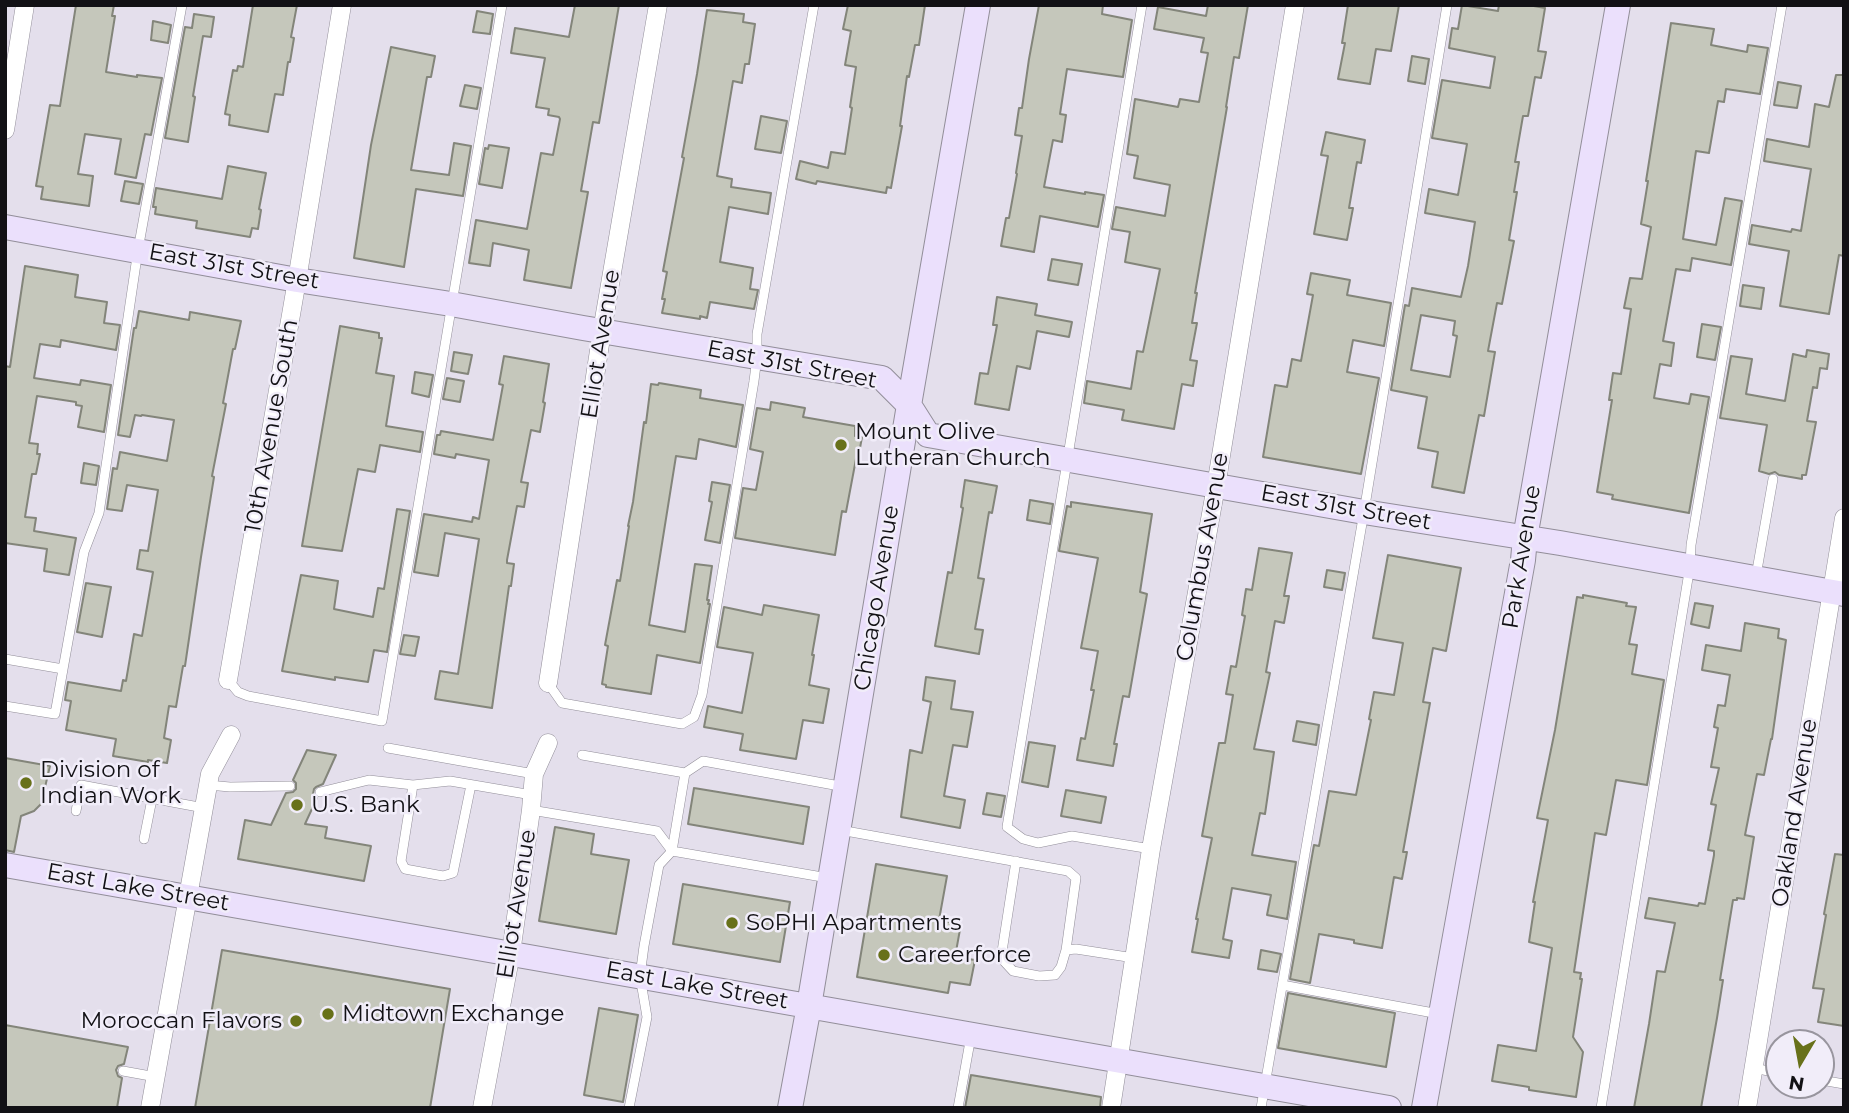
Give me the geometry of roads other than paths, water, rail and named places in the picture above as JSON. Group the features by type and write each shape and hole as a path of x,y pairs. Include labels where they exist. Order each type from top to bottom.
{"street":[{"path":"5,130 25,5"},
{"name":"10th Avenue South","path":"228,680 342,5"},
{"name":"Elliot Avenue","path":"548,683 602,331 658,5"},
{"name":"Chicago Avenue","path":"790,1108 978,5"},
{"name":"Columbus Avenue","path":"1111,1108 1151,849 1216,486 1295,5"},
{"name":"Park Avenue","path":"1424,1108 1523,560 1618,5"},
{"name":"East 31st Street","path":"5,227 297,280 882,378 909,405 928,435 1838,593"},
{"name":"Oakland Avenue","path":"1747,1108 1823,639 1838,593 1844,519"},
{"path":"150,1108 210,774 231,735"},
{"name":"Elliot Avenue","path":"482,1108 510,953 534,774 548,743"},
{"name":"East Lake Street","path":"5,865 1119,1061 1263,1097 1389,1108"}],"lane":[{"path":"5,706 55,714 84,552 99,513 138,250 183,5"},
{"path":"228,680 238,692 248,696 382,721 502,5"},
{"path":"548,683 562,702 682,724 694,717 702,695 757,357 757,334 814,5"},
{"path":"1142,5 1007,827 1023,839 1038,843 1072,836 1151,849"},
{"path":"1263,1097 1364,512 1447,5"},
{"path":"1601,1108 1690,566 1691,545 1782,5"},
{"path":"1756,578 1773,479"},
{"path":"5,659 63,669"},
{"path":"388,748 534,774"},
{"path":"582,755 685,773 703,761 845,787"},
{"path":"629,1108 647,1017 640,976 659,865 672,850 685,773"},
{"path":"320,792 369,780 413,785 450,782 471,785 657,831 672,850 830,878"},
{"path":"76,811 81,785 204,808"},
{"path":"208,785 230,788 290,786"},
{"path":"413,785 401,861 405,869 443,876 453,873 471,785"},
{"path":"144,839 152,799"},
{"path":"838,830 1068,871 1076,878 1066,950 1061,967 1055,975 1039,976 1013,971 1001,958 1016,862"},
{"path":"1066,950 1076,948 1134,958"},
{"path":"1282,985 1441,1014"},
{"path":"958,1108 971,1034"},
{"path":"1753,1068 1765,1070"},
{"path":"123,1071 156,1077"}],"place":[{"name":"Mount Olive Lutheran Church","path":"841,445"},
{"name":"Division of Indian Work","path":"26,783"},
{"name":"U.S. Bank","path":"297,805"},
{"name":"SoPHI Apartments","path":"732,923"},
{"name":"Careerforce","path":"884,955"},
{"name":"Midtown Exchange","path":"328,1014"},
{"name":"Moroccan Flavors","path":"296,1021"}]}
